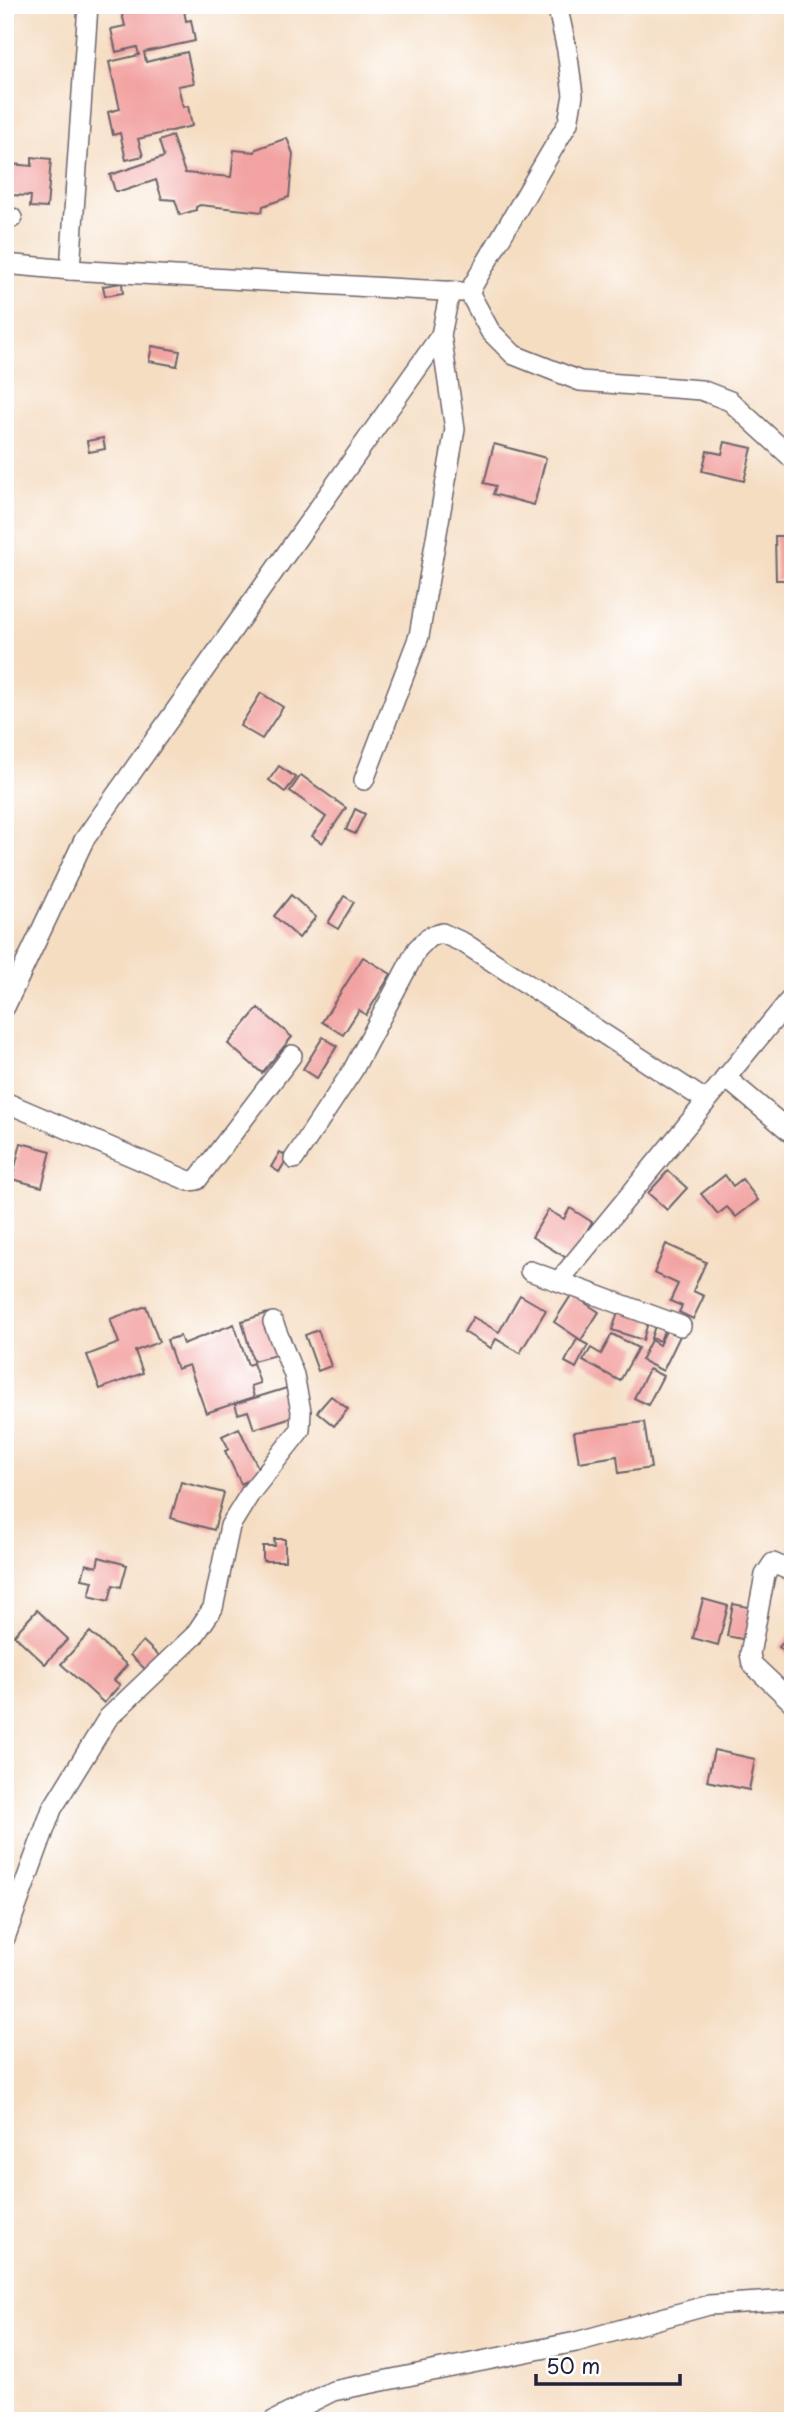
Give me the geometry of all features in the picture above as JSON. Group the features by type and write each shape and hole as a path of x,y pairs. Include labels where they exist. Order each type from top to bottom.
{"street":[{"path":"71,270 88,5"},
{"path":"5,1007 84,840 325,503 441,335 460,292 568,123 573,95 557,5"},
{"path":"5,264 460,292 490,331 514,355 580,381 701,390 730,401 793,459"},
{"path":"364,780 419,636 453,443 455,429 441,335"},
{"path":"294,1159 353,1070 417,948 429,937 442,933 464,943 705,1100"},
{"path":"559,1282 705,1100 793,996"},
{"path":"5,1102 189,1181 197,1180 292,1055"},
{"path":"725,1077 793,1134"},
{"path":"530,1271 681,1326"},
{"path":"5,1938 52,1809 108,1718 194,1636 213,1608 230,1526 251,1492 300,1430 301,1411 294,1375 273,1322"},
{"path":"793,1572 773,1563 765,1575 750,1654 752,1664 793,1703"},
{"path":"274,2421 333,2391 576,2342 709,2305 793,2300"}],"building":[{"path":"120,5 183,5 186,21 191,20 195,41 144,52 146,62 187,52 194,83 178,86 183,107 188,106 192,126 138,139 143,156 126,160 120,133 113,135 108,112 120,109 109,62 139,55 137,47 116,52 111,29 125,26"},
{"path":"172,136 185,173 231,177 234,150 255,152 256,149 287,138 293,154 289,197 263,206 262,212 200,205 196,210 180,215 175,200 162,199 156,180 115,191 110,175 164,157 159,141"},
{"path":"5,155 11,155 10,164 32,166 32,157 51,159 47,208 30,207 31,196 9,195 8,207 5,207"},
{"path":"122,283 123,293 105,296 103,286"},
{"path":"152,346 180,351 177,366 149,361"},
{"path":"103,438 105,449 89,452 87,441"},
{"path":"725,442 752,448 744,481 702,471 707,451 722,454"},
{"path":"494,444 546,458 534,505 493,494 496,486 484,483"},
{"path":"775,536 793,536 793,580 776,580"},
{"path":"261,693 283,707 262,739 240,726"},
{"path":"279,766 296,778 285,792 269,780"},
{"path":"301,775 346,808 322,843 312,836 326,817 290,791"},
{"path":"355,809 365,814 355,834 346,830"},
{"path":"291,895 316,917 299,938 274,916"},
{"path":"344,896 354,902 338,929 328,923"},
{"path":"363,957 391,974 366,1015 359,1010 343,1035 322,1022"},
{"path":"258,1008 292,1037 262,1073 228,1044"},
{"path":"323,1037 337,1046 317,1078 303,1069"},
{"path":"21,1143 51,1151 42,1187 12,1179"},
{"path":"280,1152 288,1157 279,1172 271,1167"},
{"path":"668,1171 687,1188 667,1210 648,1193"},
{"path":"725,1175 733,1186 742,1179 758,1200 736,1217 727,1207 718,1214 701,1194"},
{"path":"570,1208 592,1222 570,1260 532,1237 548,1210 564,1219"},
{"path":"666,1244 706,1262 693,1291 704,1296 693,1319 679,1312 682,1306 670,1301 678,1284 654,1273"},
{"path":"572,1294 599,1312 581,1340 554,1322"},
{"path":"520,1295 546,1310 520,1353 496,1339 491,1348 464,1332 473,1317 499,1332"},
{"path":"146,1306 159,1342 135,1351 143,1373 100,1389 87,1355 119,1343 110,1319"},
{"path":"619,1310 649,1319 643,1340 612,1330"},
{"path":"268,1313 279,1354 253,1361 242,1321"},
{"path":"234,1324 248,1365 253,1363 260,1383 251,1386 254,1397 206,1413 189,1365 177,1369 167,1340 180,1336 183,1344"},
{"path":"655,1326 664,1330 660,1341 651,1338"},
{"path":"667,1329 680,1336 663,1371 641,1360 651,1340 659,1345"},
{"path":"318,1330 331,1366 318,1371 305,1335"},
{"path":"612,1334 638,1348 620,1381 583,1361 591,1348 601,1354"},
{"path":"577,1339 588,1345 576,1368 565,1362"},
{"path":"649,1369 663,1376 648,1405 634,1398"},
{"path":"290,1387 298,1415 254,1429 248,1411 238,1414 235,1404"},
{"path":"331,1396 348,1409 334,1426 317,1412"},
{"path":"644,1422 651,1468 619,1473 617,1456 579,1462 574,1432"},
{"path":"239,1428 261,1474 241,1484 225,1451 229,1449 222,1436"},
{"path":"181,1482 224,1493 214,1530 171,1518"},
{"path":"274,1539 285,1539 285,1561 263,1561 263,1546 275,1546"},
{"path":"99,1557 127,1565 121,1587 113,1585 109,1601 89,1596 93,1581 82,1579 86,1564 97,1567"},
{"path":"703,1599 728,1606 718,1645 693,1638"},
{"path":"733,1604 758,1609 752,1641 727,1636"},
{"path":"37,1610 68,1639 45,1664 14,1635"},
{"path":"90,1632 127,1665 114,1680 120,1685 104,1703 61,1664"},
{"path":"793,1632 793,1660 779,1647"},
{"path":"143,1641 159,1656 146,1670 130,1655"},
{"path":"714,1750 755,1759 749,1790 707,1781"}]}
